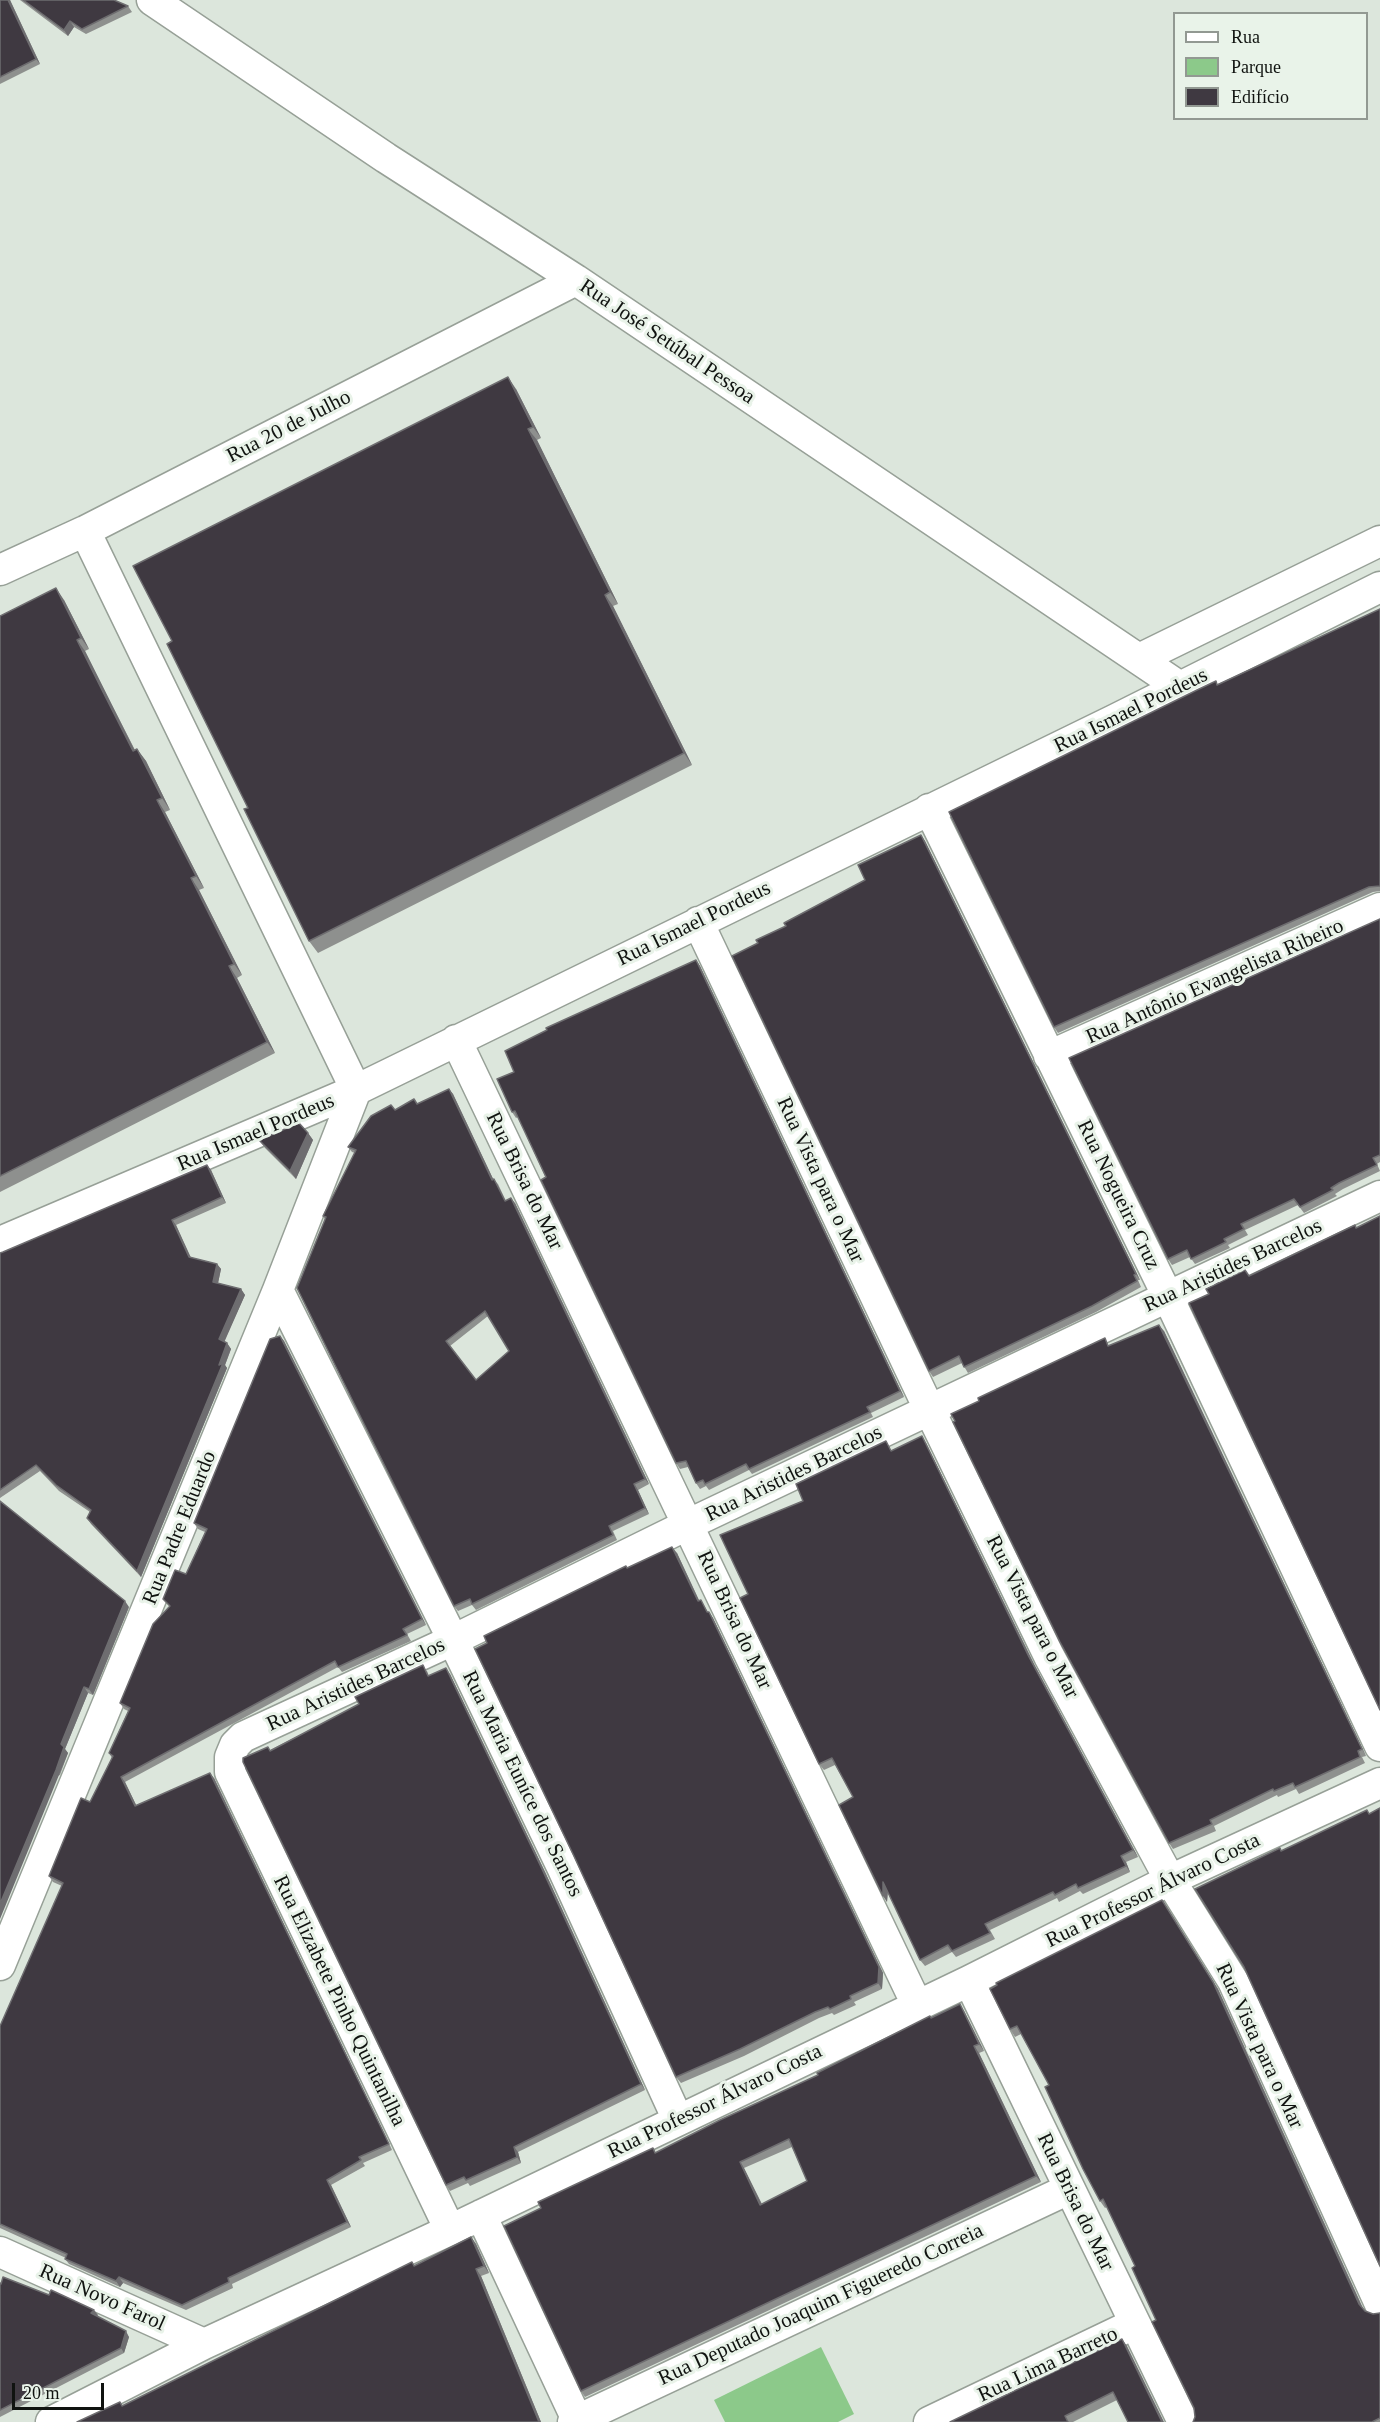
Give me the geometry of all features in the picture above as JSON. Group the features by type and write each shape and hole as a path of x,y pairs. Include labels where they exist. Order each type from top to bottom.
{"street":[{"name":"Rua José Setúbal Pessoa","path":"152,0 386,158 576,280 1180,687"},
{"name":"Rua 20 de Julho","path":"0,570 85,531 576,280"},
{"path":"85,531 356,1090"},
{"name":"Rua Ismael Pordeus","path":"1139,659 1380,541"},
{"name":"Rua Ismael Pordeus","path":"0,1242 356,1090 1380,587"},
{"name":"Rua Nogueira Cruz","path":"929,809 1168,1297 1380,1746"},
{"name":"Rua Antônio Evangelista Ribeiro","path":"1049,1056 1380,908"},
{"name":"Rua Vista para o Mar","path":"698,922 1049,1656 1170,1880 1233,1981 1380,2304"},
{"name":"Rua Brisa do Mar","path":"456,1040 917,2005"},
{"name":"Rua Padre Eduardo","path":"0,1965 278,1290 356,1090"},
{"name":"Rua Aristides Barcelos","path":"230,1772 230,1756 235,1745 243,1737 453,1640 688,1524 1380,1196"},
{"name":"Rua Maria Euníce dos Santos","path":"278,1290 453,1640 562,1867 678,2120"},
{"name":"Rua Elizabete Pinho Quintanilha","path":"230,1772 450,2230"},
{"name":"Rua Professor Álvaro Costa","path":"51,2422 204,2344 450,2230 969,1981 1170,1880 1377,1792"},
{"name":"Rua Brisa do Mar","path":"969,1981 1183,2422"},
{"name":"Rua Deputado Joaquim Figueredo Correia","path":"576,2421 1069,2189"},
{"path":"481,2215 576,2421"},
{"name":"Rua Novo Farol","path":"0,2252 204,2344"},
{"name":"Rua Lima Barreto","path":"929,2422 1134,2324"}],"green space":[{"path":"821,2347 854,2414 838,2422 725,2422 714,2400"}],"building":[{"path":"0,0 8,0 36,59 0,77"},
{"path":"23,0 114,0 128,6 82,29 70,21 64,30"},
{"path":"508,377 533,427 528,429 610,592 605,595 684,753 309,941 244,809 248,808 167,644 172,641 133,566"},
{"path":"56,588 81,638 77,640 103,692 133,751 137,749 162,798 157,800 196,876 191,878 234,964 229,966 267,1042 0,1176 0,616"},
{"path":"1380,609 1380,886 1369,887 1054,1027 949,812 1216,681 1217,685"},
{"path":"921,835 1136,1274 1134,1275 1137,1281 1092,1306 964,1367 959,1356 929,1371 732,956 758,943 756,940 786,926 784,923 865,880 858,865"},
{"path":"1380,919 1380,1155 1373,1158 1377,1165 1339,1183 1331,1188 1333,1190 1300,1207 1294,1199 1241,1224 1244,1229 1224,1239 1226,1242 1191,1259 1187,1250 1168,1259 1069,1058"},
{"path":"696,960 900,1391 867,1407 870,1412 749,1469 746,1464 705,1484 703,1480 696,1483 686,1461 676,1463 541,1180 546,1177 497,1079 514,1072 505,1051 547,1030 546,1028"},
{"path":"449,1089 492,1180 494,1179 505,1201 511,1198 645,1479 634,1484 645,1508 609,1526 613,1535 472,1604 470,1599 454,1606 297,1288 326,1217 323,1216 356,1150 348,1147 371,1116 391,1105 395,1110 414,1099 417,1104","holes":["485,1311 509,1351 476,1380 446,1341"]},
{"path":"299,1123 308,1133 290,1171 259,1140"},
{"path":"207,1165 222,1197 172,1220 189,1257 217,1264 213,1282 241,1289 219,1339 227,1343 219,1365 223,1363 137,1571 87,1518 91,1510 56,1485 36,1465 0,1490 0,1253"},
{"path":"1380,1216 1380,1710 1189,1303 1209,1294 1206,1289 1245,1270 1249,1276 1355,1225 1356,1228"},
{"path":"1159,1325 1362,1749 1358,1751 1360,1757 1295,1787 1293,1783 1274,1791 1273,1789 1210,1820 1212,1824 1169,1843 1060,1642 951,1414 979,1401 978,1398 1105,1338 1108,1346"},
{"path":"280,1336 422,1619 403,1629 407,1635 338,1667 335,1661 121,1777 135,1806 210,1773 389,2144 359,2157 361,2160 327,2180 347,2222 228,2278 229,2282 182,2305 119,2277 116,2281 65,2259 67,2254 0,2224 0,2026 63,1883 49,1876 81,1798 90,1802 113,1756 109,1753 130,1708 120,1703 153,1624 170,1606 163,1599 175,1570 186,1574 207,1529 194,1523 270,1339"},
{"path":"922,1436 1029,1657 1133,1850 1121,1856 1126,1866 1078,1888 1076,1884 1055,1895 1053,1892 985,1924 990,1933 952,1951 948,1945 920,1960 883,1882 883,1896 839,1805 853,1797 832,1758 819,1764 740,1598 748,1594 720,1535 803,1501 796,1484 886,1441 891,1451"},
{"path":"0,1501 125,1601 89,1689 84,1687 61,1744 64,1747 56,1770 0,1904"},
{"path":"672,1547 698,1601 701,1600 709,1612 879,1967 878,1983 850,1996 851,1999 830,2009 828,2007 815,2012 676,2077 475,1649 487,1643 484,1636 626,1566 627,1568"},
{"path":"423,1665 428,1676 446,1668 641,2084 514,2147 517,2157 466,2180 464,2177 446,2185 243,1762 243,1758 268,1747 270,1751 359,1704 355,1697"},
{"path":"1380,1808 1380,2266 1244,1967 1195,1889 1280,1848 1281,1851 1367,1810 1369,1814"},
{"path":"1162,1900 1213,1982 1359,2304 1365,2311 1373,2314 1380,2313 1380,2418 1372,2422 1193,2422 1194,2408 1152,2322 1156,2320 1132,2268 1135,2266 1103,2199 1100,2201 1083,2169 1045,2087 1049,2085 1017,2026 1010,2029 990,1989 997,1985 996,1983"},
{"path":"960,2004 979,2044 974,2046 1036,2176 581,2391 504,2226 541,2208 538,2202 653,2148 655,2153 818,2075 817,2073 930,2016 931,2018","holes":["789,2139 807,2181 760,2205 740,2162"]},
{"path":"471,2237 484,2266 476,2269 539,2422 77,2422 120,2402 122,2406 412,2262 414,2266"},
{"path":"3,2277 49,2295 51,2290 94,2310 91,2313 126,2331 121,2348 0,2410 0,2283"},
{"path":"1122,2339 1162,2422 1128,2422 1113,2392 1065,2416 1068,2422 950,2422"}]}
